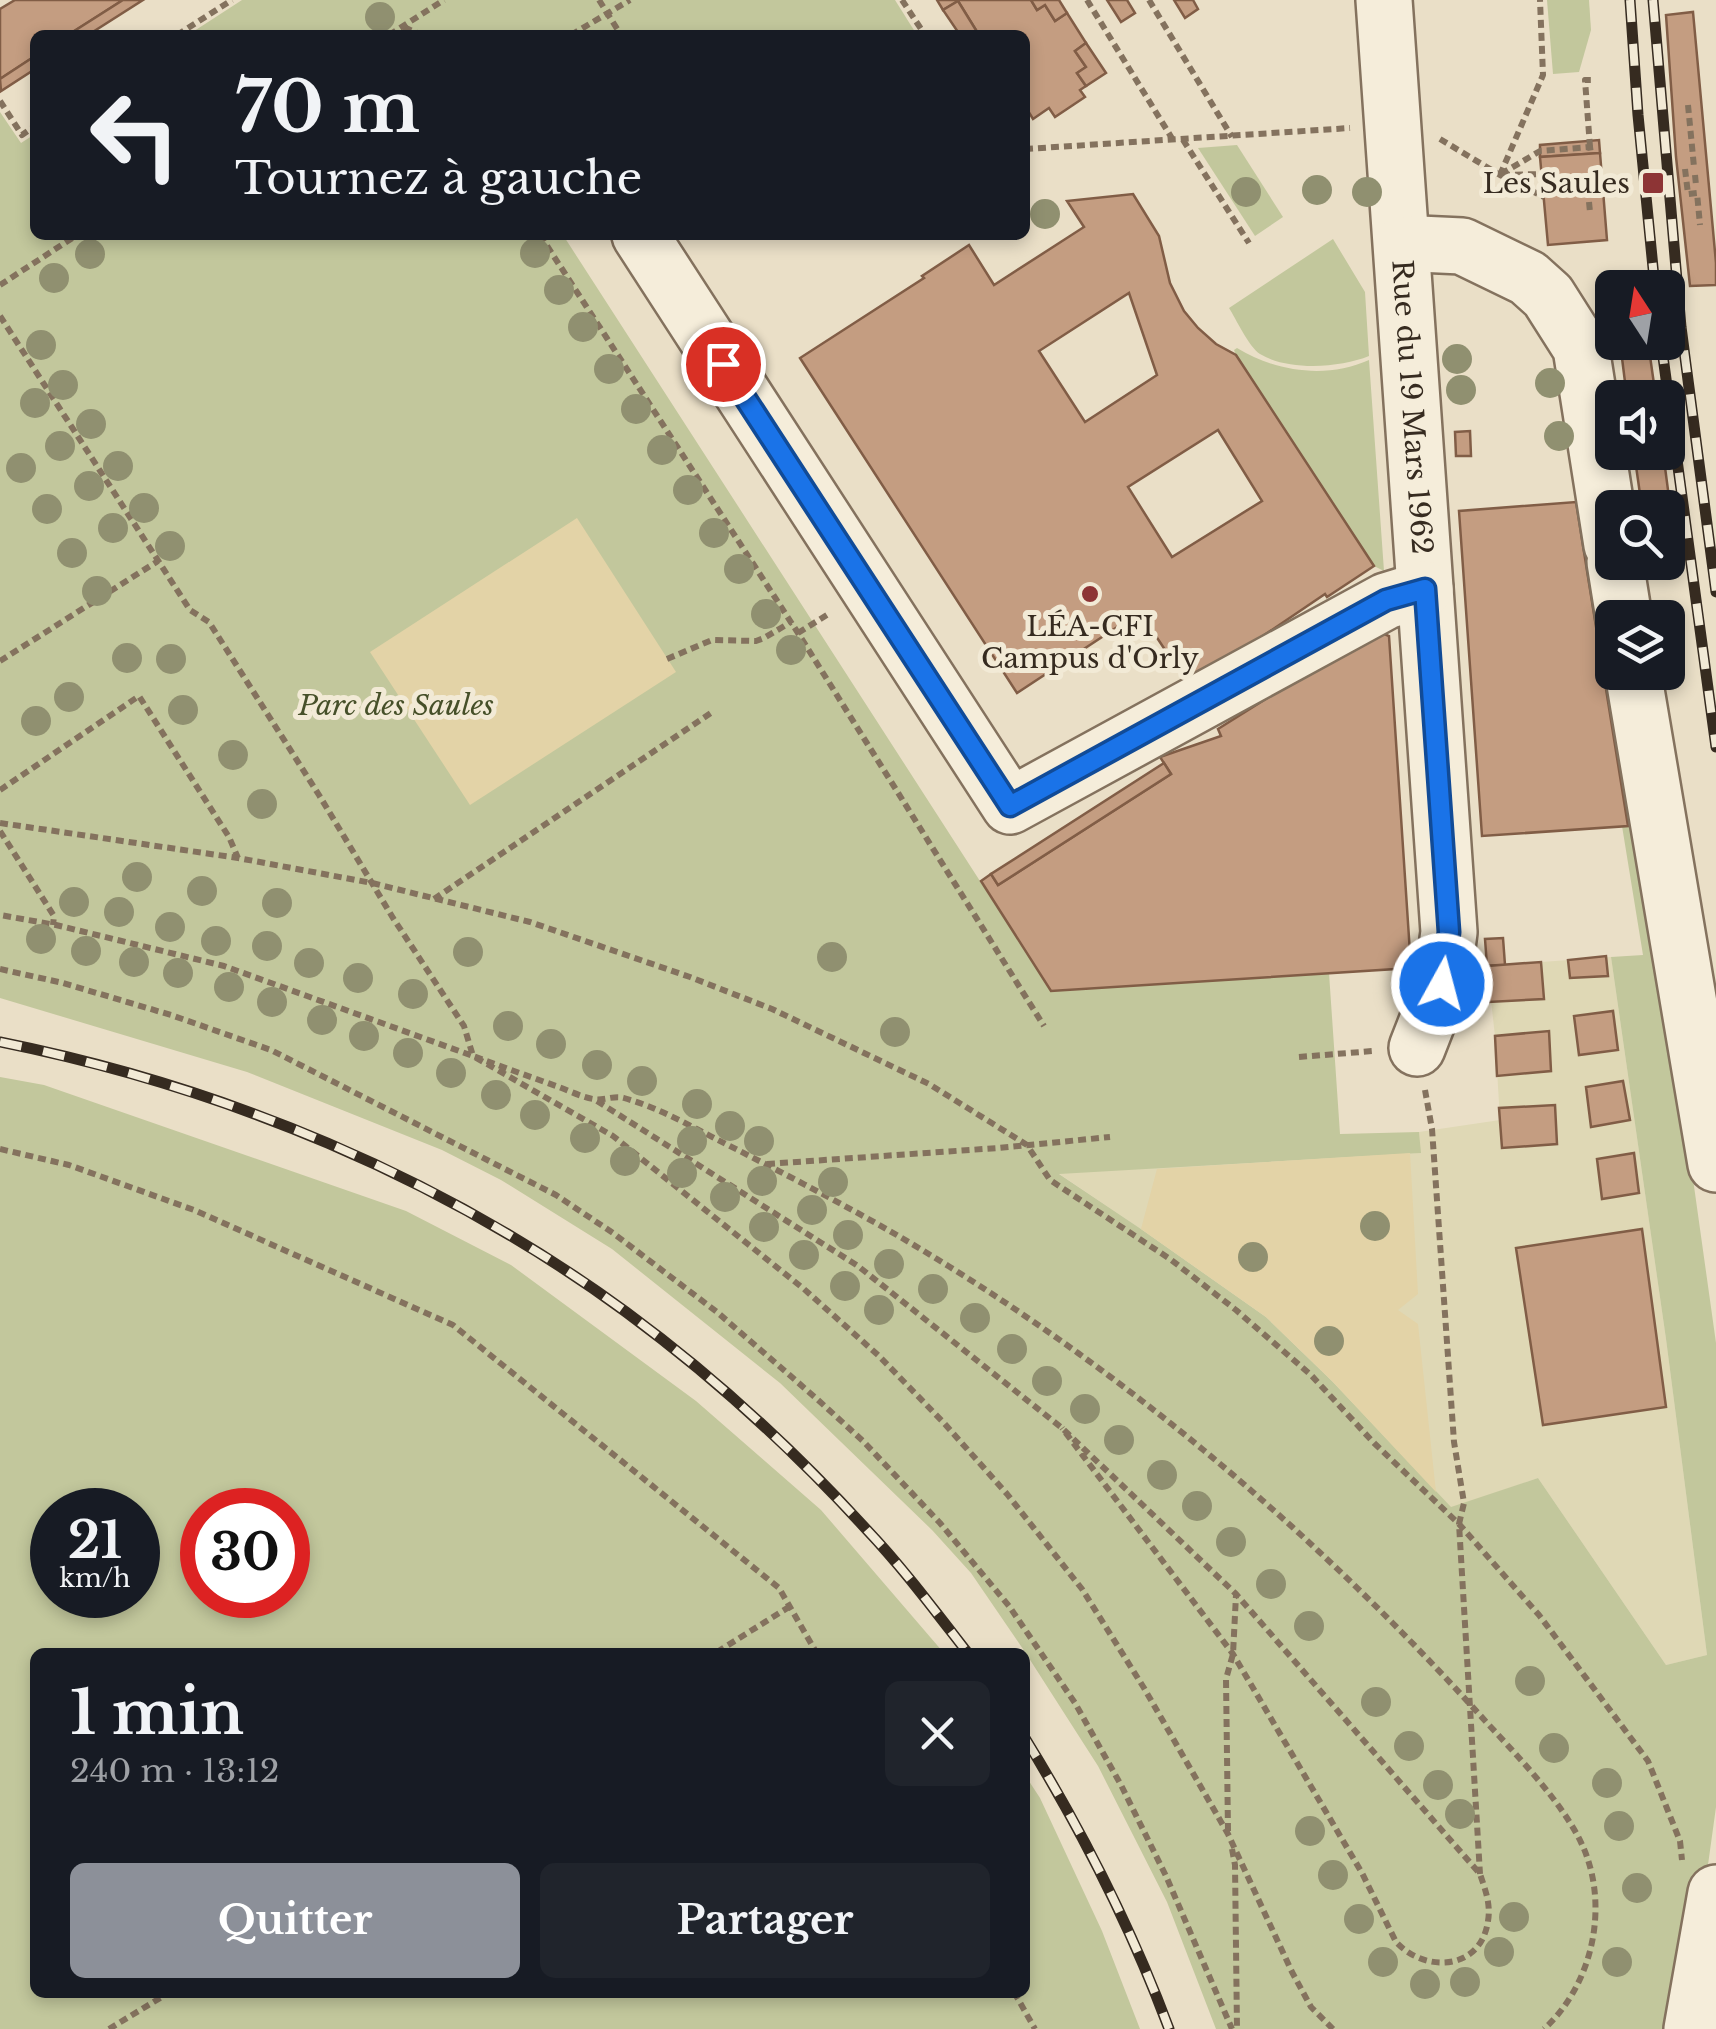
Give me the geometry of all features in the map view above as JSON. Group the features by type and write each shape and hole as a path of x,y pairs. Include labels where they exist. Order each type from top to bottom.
{"street":[{"name":"Rue du 19 Mars 1962","path":"1384,0 1449,932 1442,984 1417,1048"},
{"path":"643,240 1010,806 1386,600 1425,589"},
{"path":"1402,245 1462,246 1528,278 1548,296 1581,348 1603,490"},
{"path":"1636,690 1716,1164"},
{"path":"1692,2029 1700,1884"}],"path":[{"path":"185,30 232,0"},
{"path":"397,30 444,0"},
{"path":"598,0 618,30"},
{"path":"580,30 630,0"},
{"path":"902,0 921,30"},
{"path":"1088,0 1249,243"},
{"path":"1149,0 1232,137"},
{"path":"1500,175 1543,75 1540,0"},
{"path":"403,26 406,30"},
{"path":"403,26 411,30"},
{"path":"1500,175 1540,151 1590,150 1586,80 1595,80"},
{"path":"0,102 22,135 30,129"},
{"path":"1688,105 1688,194 1697,193 1700,226"},
{"path":"1030,149 1358,127"},
{"path":"1432,134 1544,197"},
{"path":"1691,170 1696,185"},
{"path":"1500,175 1542,174"},
{"path":"1590,202 1590,212"},
{"path":"0,284 69,240"},
{"path":"543,240 791,622 1044,1026"},
{"path":"0,316 158,562 190,610 208,622 319,795 464,1026 473,1056 613,1136 804,1288 892,1369 1007,1494 1082,1589 1175,1739 1228,1834 1292,1972 1311,2006 1332,2029"},
{"path":"0,661 158,562"},
{"path":"667,659 712,640 756,641 791,622"},
{"path":"0,790 139,696 229,837 238,858"},
{"path":"433,900 711,713"},
{"path":"0,823 238,858 372,883 530,922 772,1009 929,1084 1028,1145 1050,1180 1170,1259 1282,1349 1458,1524 1539,1615 1648,1761 1700,1884"},
{"path":"0,831 54,916 53,925"},
{"path":"0,914 224,966 596,1100 858,1266 1062,1428 1236,1594 1480,1874"},
{"path":"0,969 63,983 271,1050 556,1194 717,1312 818,1398 863,1440 1010,1606 1075,1703 1166,1876 1234,2029"},
{"path":"1299,1057 1417,1048"},
{"path":"596,1100 620,1096 765,1164 902,1238 1038,1324 1184,1434 1354,1583 1434,1663 1553,1800 1588,1858 1596,1922 1589,1955 1579,1980 1544,2029"},
{"path":"1062,1428 1232,1654 1362,1872 1396,1942 1405,1952 1428,1963 1455,1961 1475,1948 1482,1938 1490,1907 1480,1874 1458,1524 1464,1503 1454,1442 1432,1130"},
{"path":"765,1164 1110,1137"},
{"path":"0,1149 69,1165 194,1210 452,1325 778,1588 814,1648"},
{"path":"1234,2029 1235,1865 1228,1834 1226,1679 1232,1654 1236,1594"},
{"path":"723,1648 789,1607"},
{"path":"110,2029 160,1998"},
{"path":"1017,1998 1035,2029"}],"shaded area":[{"path":"1611,957 1707,1655 1666,1665 1538,1478 1451,1508 1266,1317 1058,1173 1420,1153 1419,1132 1500,1120 1487,966"}],"green space":[{"path":"242,0 895,0 914,30 196,30"},
{"path":"1547,0 1589,0 1591,30 1579,72 1553,74"},
{"name":"Parc des Saules","path":"0,112 21,143 30,137 30,240 566,240 1051,991 1329,973 1340,1134 1419,1132 1421,1153 1059,1174 1266,1317 1451,1507 1538,1478 1666,1665 1707,1655 1611,957 1643,955 1622,826 1627,818 1635,817 1678,1072 1716,1343 1716,1807 1689,2002 1678,2029 1216,2029 1167,1902 1098,1766 1030,1660 1030,1648 1022,1648 971,1573 932,1530 780,1383 612,1249 501,1180 442,1150 247,1072 0,998"},
{"path":"1237,145 1283,217 1255,236 1198,148"},
{"path":"1333,239 1365,292 1369,356 1314,366 1285,363 1260,354 1229,308"},
{"path":"1237,348 1268,363 1302,370 1336,370 1369,360 1384,571 1374,566 1236,355"},
{"path":"0,1077 44,1085 406,1211 511,1265 696,1401 821,1510 940,1648 30,1648 30,1998 1030,1998 1030,1783 1102,1931 1140,2029 0,2029"}],"sand":[{"path":"577,518 676,672 470,805 370,652"},
{"path":"1410,1153 1418,1294 1398,1310 1418,1324 1436,1492 1266,1317 1141,1229 1157,1169"}],"building":[{"path":"15,0 123,0 76,30 30,30 30,59 0,79 0,9"},
{"path":"123,0 143,0 96,30 76,30"},
{"path":"937,0 1031,0 1037,10 1045,5 1055,21 1067,13 1086,43 1075,51 1086,67 1077,73 1086,86 1080,90 1085,97 1055,117 1049,108 1033,119 1030,30 976,30 958,1 943,10"},
{"path":"1031,0 1059,0 1067,13 1055,21 1045,5 1037,10"},
{"path":"1107,0 1127,0 1135,13 1121,22"},
{"path":"1174,0 1193,0 1198,9 1185,18"},
{"path":"958,1 976,30 957,30 943,10"},
{"path":"1693,12 1716,285 1690,286 1666,15"},
{"path":"1086,43 1106,73 1086,86 1077,73 1086,67 1075,51"},
{"path":"30,59 30,72 1,91 0,79"},
{"path":"1599,140 1600,153 1540,157 1540,145"},
{"name":"Les Saules","path":"1600,153 1607,240 1548,245 1540,157"},
{"path":"1133,194 1159,236 1170,283 1184,311 1216,344 1236,355 1374,566 1327,597 1325,594 1189,686 1140,612 1017,693 800,358 969,245 994,285 1084,227 1067,201","holes":["1129,293 1157,375 1085,422 1039,351","1218,430 1262,501 1172,557 1128,487"]},
{"path":"1622,360 1651,360 1653,380 1625,380"},
{"path":"1470,431 1471,456 1456,456 1455,432"},
{"path":"1637,470 1665,470 1668,490 1639,490"},
{"path":"1576,502 1595,620 1595,690 1606,690 1628,826 1482,836 1459,511"},
{"path":"1375,630 1389,636 1411,968 1051,991 981,881 991,874 998,885 1171,774 1160,757 1221,736 1218,729"},
{"path":"1164,763 1171,774 998,885 991,874"},
{"path":"1503,938 1505,965 1487,966 1485,939"},
{"path":"1606,956 1608,976 1570,978 1568,960"},
{"path":"1541,962 1544,999 1489,1002 1487,966"},
{"path":"1613,1011 1618,1050 1579,1055 1574,1016"},
{"path":"1549,1031 1551,1071 1497,1076 1495,1036"},
{"path":"1623,1081 1630,1120 1591,1127 1586,1087"},
{"path":"1555,1105 1557,1144 1502,1148 1499,1108"},
{"path":"1634,1153 1639,1193 1602,1199 1597,1159"},
{"path":"1642,1229 1666,1407 1543,1425 1516,1248"}],"railway":[{"path":"1630,0 1653,270"},
{"path":"1653,0 1681,327 1716,592"},
{"path":"1663,360 1716,747"},
{"path":"0,1042 166,1084 328,1143 482,1219 555,1263 658,1336 782,1443 880,1544 964,1648"},
{"path":"1030,1747 1104,1880 1169,2029"}],"place":[{"name":"Les Saules","path":"1653,183"},
{"name":"LÉA-CFI Campus d'Orly","path":"1090,594"}],"route":[{"path":"723,364 1010,806 1386,600 1425,589 1449,932 1442,984"}]}
